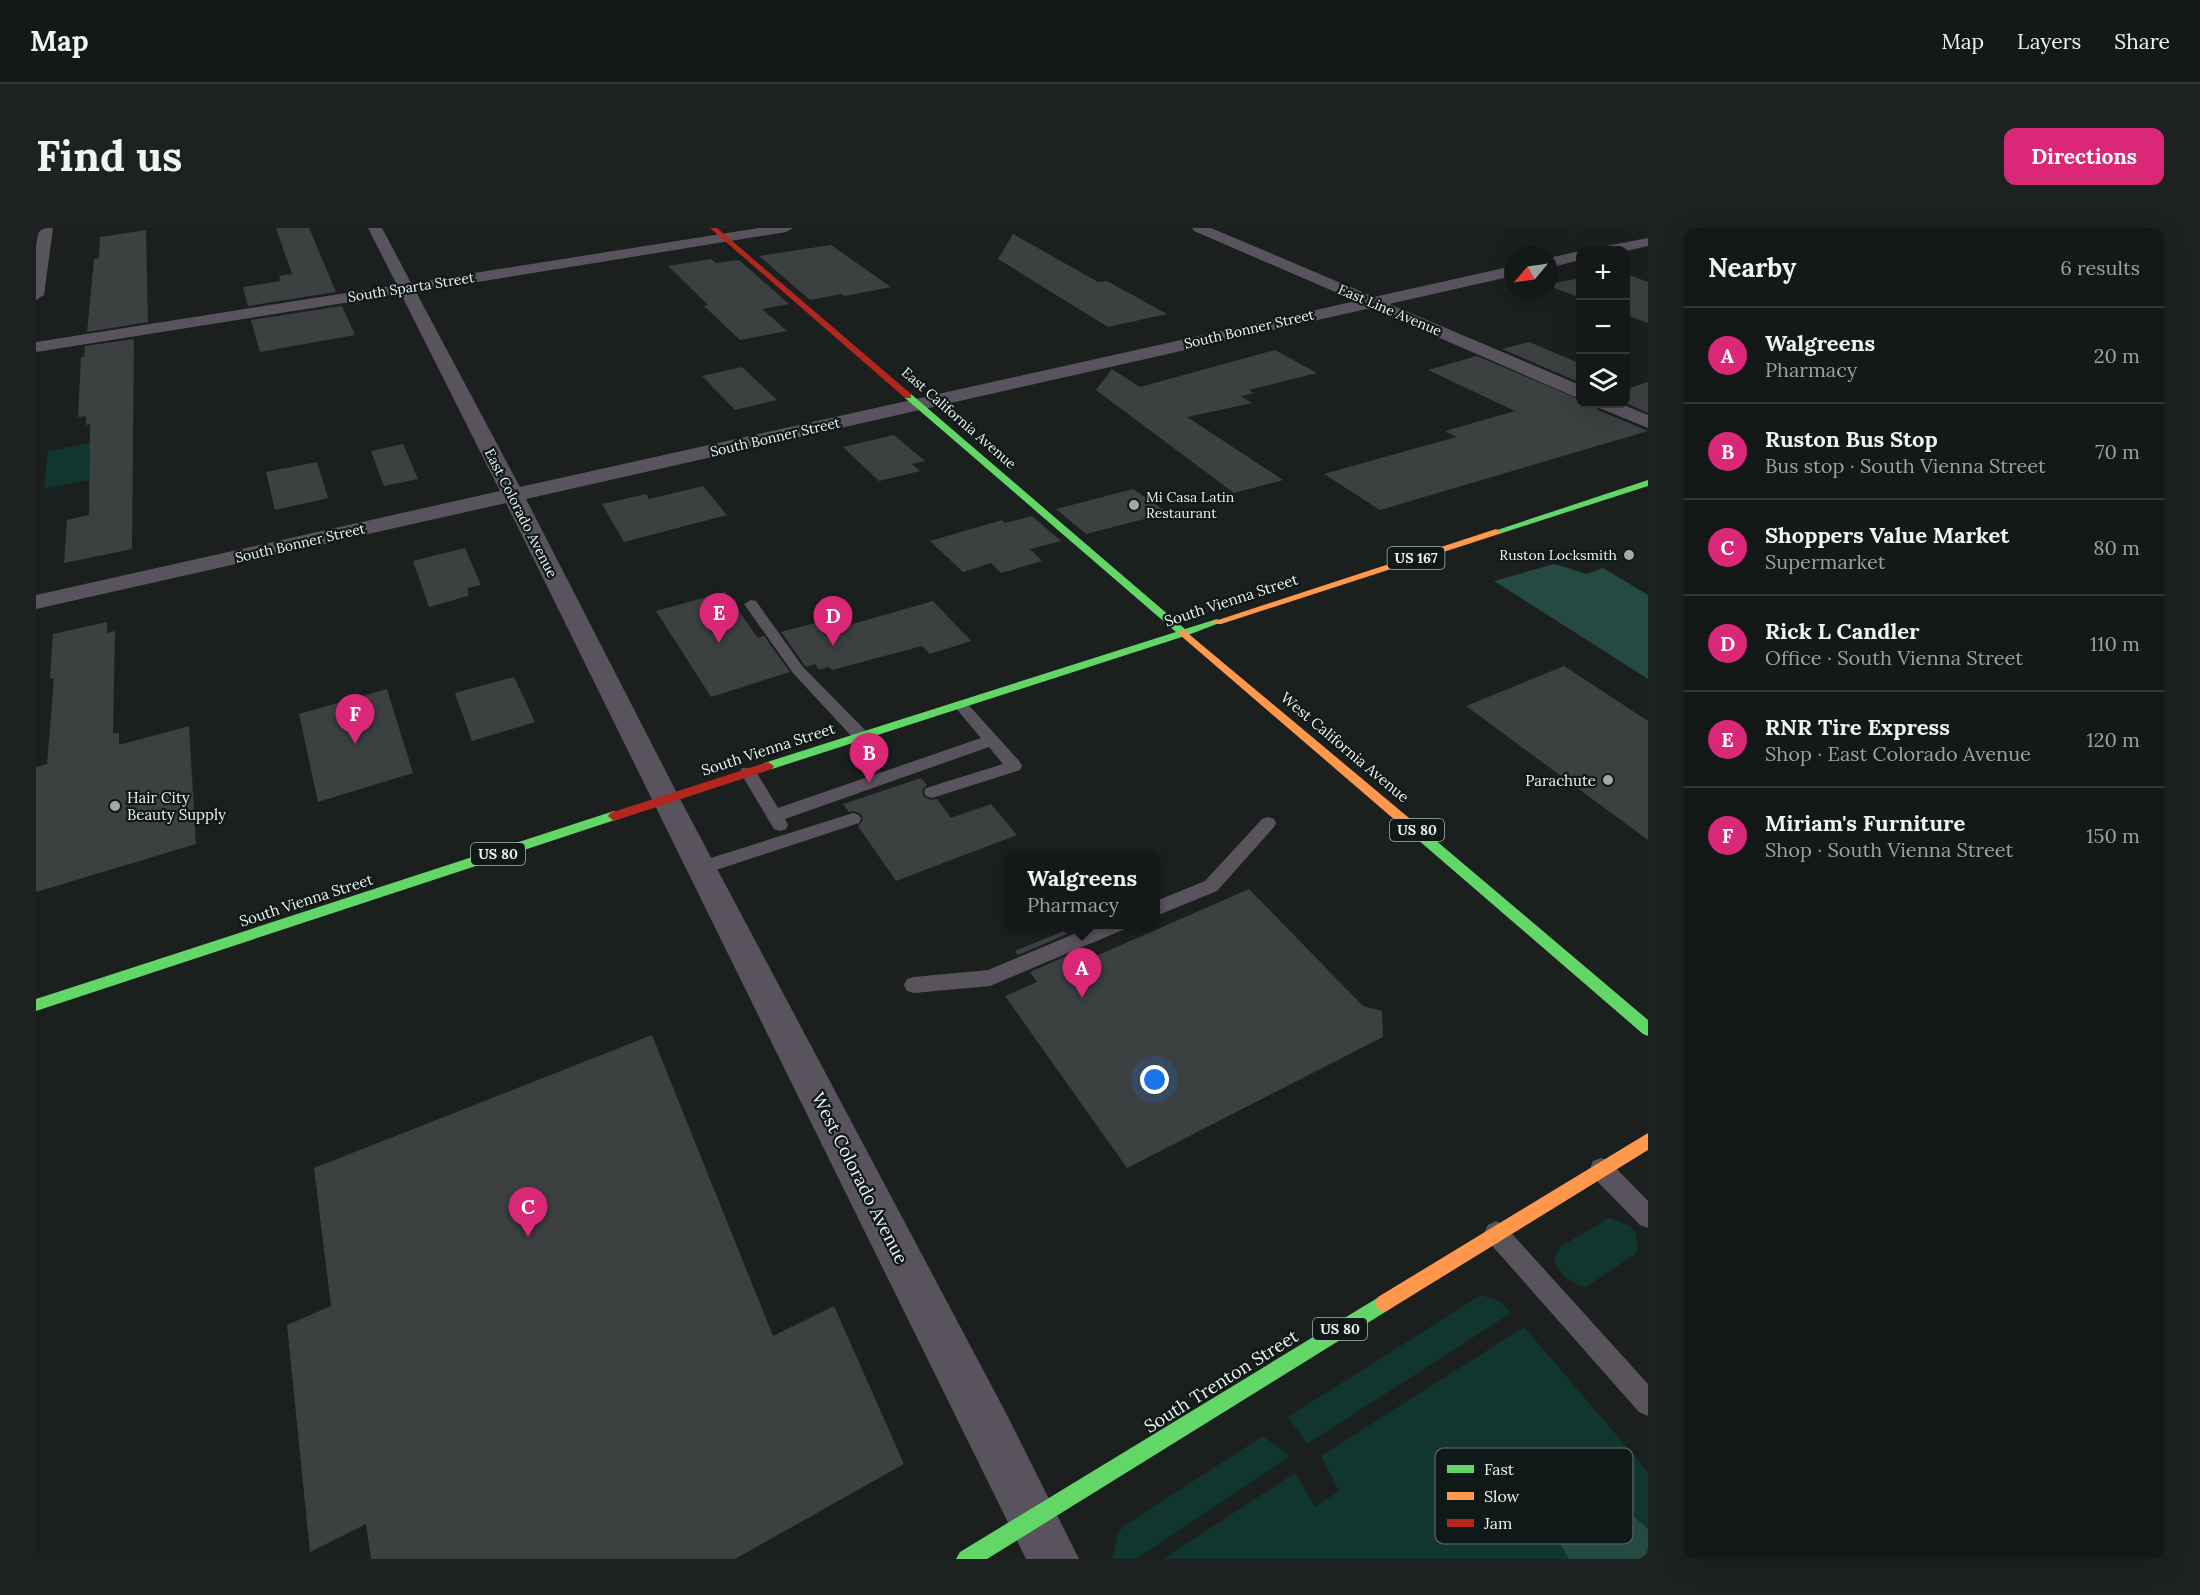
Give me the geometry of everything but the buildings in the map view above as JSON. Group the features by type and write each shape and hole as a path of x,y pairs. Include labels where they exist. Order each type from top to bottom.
{"main road":[{"name":"East California Avenue","path":"719,233 1184,633"},
{"name":"South Vienna Street","path":"36,1005 748,772 1648,483"},
{"name":"West California Avenue","path":"1184,633 1648,1029"},
{"name":"South Trenton Street","path":"967,1559 1042,1538 1496,1233 1648,1141"}],"street":[{"path":"36,296 46,228"},
{"name":"East Colorado Avenue","path":"375,228 513,495 665,799"},
{"name":"South Sparta Street","path":"36,347 406,288 719,233 786,228"},
{"name":"East Line Avenue","path":"1198,228 1576,390"},
{"path":"1627,246 1648,242"},
{"path":"1558,261 1576,257"},
{"name":"South Bonner Street","path":"36,602 1504,273"},
{"path":"1615,408 1648,422"},
{"name":"West Colorado Avenue","path":"665,799 1042,1538"}],"lane":[{"path":"751,604 798,670 861,736"},
{"path":"932,792 1014,766 961,705"},
{"path":"775,816 992,740"},
{"path":"748,772 788,840"},
{"path":"701,868 854,819"},
{"path":"1160,907 1211,886 1268,823"},
{"path":"914,985 990,978 1106,929"},
{"path":"1601,1169 1648,1217"},
{"path":"1496,1233 1648,1403"}],"green space":[{"path":"90,443 89,480 44,489 48,451"},
{"path":"1554,564 1587,574 1603,568 1648,595 1648,679 1494,581"},
{"path":"1609,1218 1630,1226 1635,1232 1638,1245 1635,1254 1586,1287 1572,1282 1555,1264 1555,1257 1560,1247"},
{"path":"1481,1295 1501,1302 1511,1313 1307,1444 1288,1417"},
{"path":"1524,1327 1627,1448 1435,1448 1435,1544 1560,1544 1569,1559 1163,1559 1295,1473 1315,1507 1339,1491 1321,1456"},
{"path":"1263,1436 1290,1456 1142,1555 1134,1559 1112,1559 1118,1533 1124,1526"},
{"path":"1633,1454 1648,1472 1648,1529 1633,1516"},
{"path":"1633,1516 1648,1529 1648,1559 1569,1559 1560,1544 1633,1544"}],"traffic: fast":[{"path":"908,396 1184,633"},
{"path":"1496,532 1648,483"},
{"path":"768,766 1217,622"},
{"path":"36,1005 614,816"},
{"path":"1422,836 1648,1029"},
{"path":"967,1559 1384,1303"}],"traffic: slow":[{"path":"1217,622 1496,532"},
{"path":"1184,633 1422,836"},
{"path":"1384,1303 1648,1141"}],"traffic: jam":[{"path":"713,228 908,396"},
{"path":"614,816 768,766"}],"place":[{"name":"Mi Casa Latin Restaurant","path":"1134,505"},
{"name":"Ruston Locksmith","path":"1629,555"},
{"name":"RNR Tire Express","path":"719,643"},
{"name":"Rick L Candler","path":"833,646"},
{"name":"Miriam's Furniture","path":"355,744"},
{"name":"Parachute","path":"1608,780"},
{"name":"Ruston Bus Stop","path":"869,783"},
{"name":"Hair City Beauty Supply","path":"115,806"},
{"name":"Walgreens","path":"1082,998"},
{"name":"Shoppers Value Market","path":"528,1237"}]}
